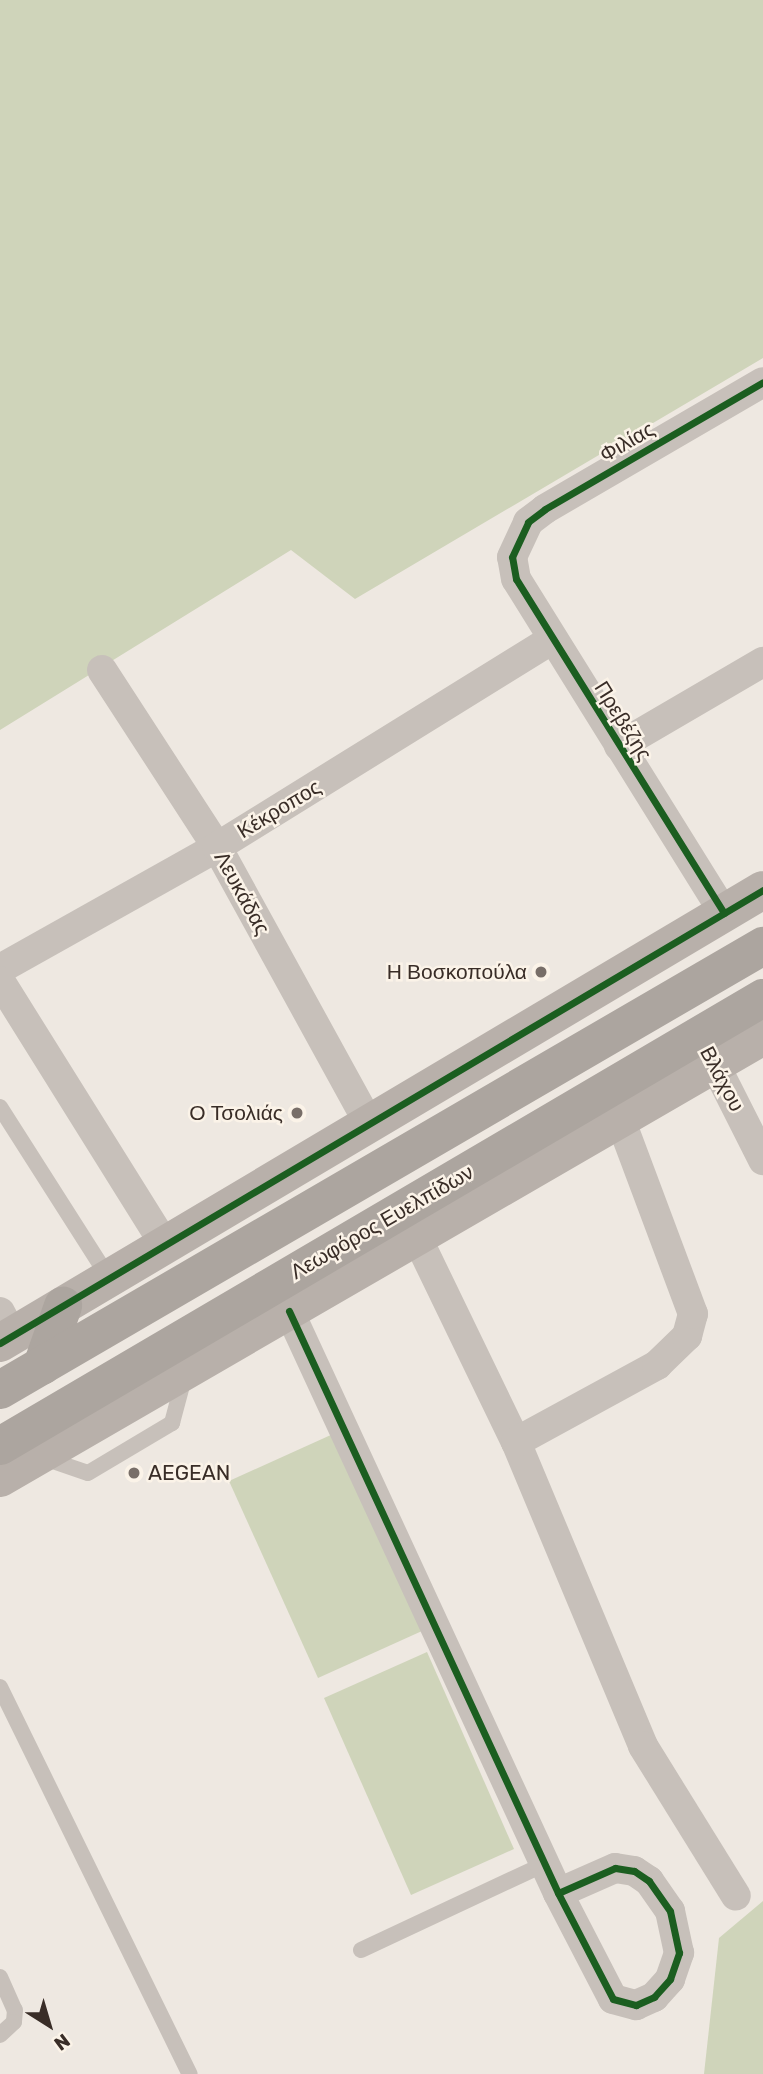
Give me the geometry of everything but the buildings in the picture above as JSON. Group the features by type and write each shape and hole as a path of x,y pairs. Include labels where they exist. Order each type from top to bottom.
{"main road":[{"path":"0,1390 763,946"},
{"name":"Λεωφόρος Ευελπίδων","path":"0,1446 410,1223 707,1049 763,998"},
{"path":"42,1366 63,1306"}],"street":[{"name":"Φιλίας","path":"516,541 545,509 763,382"},
{"name":"Πρεβέζης","path":"516,541 512,557 516,579 724,914"},
{"name":"Κέκροπος","path":"0,969 217,847 552,639"},
{"name":"Λευκάδας","path":"102,670 217,847 369,1124"},
{"path":"619,746 759,673"},
{"path":"4,1331 63,1306 763,890"},
{"path":"0,981 165,1245"},
{"path":"0,1479 289,1311 410,1223 620,1119 707,1049 763,1036"},
{"path":"512,1039 594,1045"},
{"name":"Βλάχου","path":"707,1049 763,1160"},
{"path":"516,1442 657,1365 687,1336 693,1314 620,1119"},
{"path":"410,1223 516,1442 643,1746 736,1895"},
{"path":"289,1311 558,1893 613,1999 636,2005 654,1997 670,1979 679,1953 670,1911 649,1881 634,1871 615,1868 558,1893"}],"lane":[{"path":"0,1107 109,1278"},
{"path":"0,1687 190,2074"},
{"path":"361,1950 545,1864"},
{"path":"0,1977 15,2010 14,2022 0,2035"}],"green space":[{"path":"0,0 763,0 763,358 355,599 291,550 0,730"},
{"path":"333,1434 422,1631 318,1678 229,1481"},
{"path":"427,1652 514,1849 411,1895 324,1698"},
{"path":"763,1901 763,2074 704,2074 719,1938"}],"cycle path":[{"path":"724,913 516,579 512,557 528,522 545,509 763,382"},
{"path":"0,1343 763,890"},
{"path":"289,1311 558,1893 613,1999 636,2005 654,1997 670,1979 679,1953 670,1911 649,1881 634,1871 615,1868 558,1893"}],"place":[{"name":"Η Βοσκοπούλα","path":"541,972"},
{"name":"Ο Τσολιάς","path":"297,1113"},
{"name":"AEGEAN","path":"134,1473"}]}
